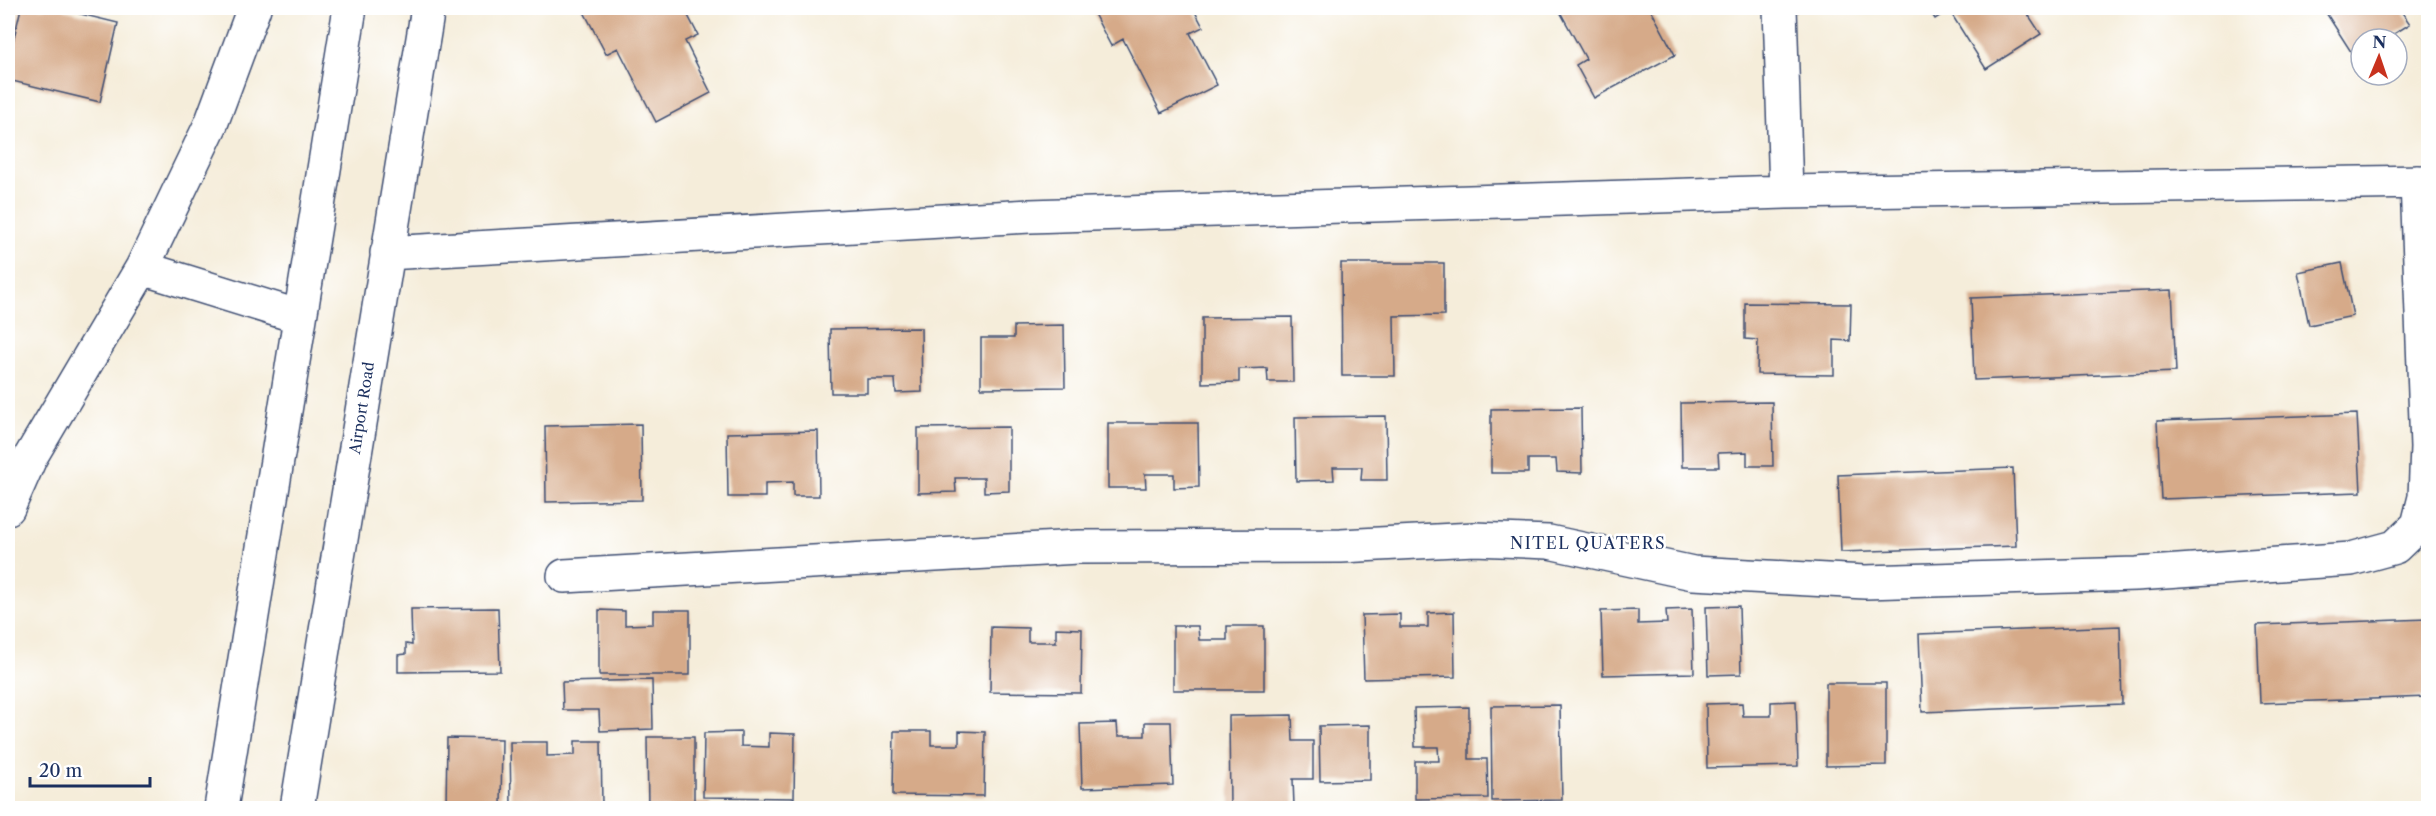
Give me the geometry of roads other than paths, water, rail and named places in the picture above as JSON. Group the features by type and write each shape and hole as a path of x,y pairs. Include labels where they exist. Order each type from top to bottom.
{"street":[{"path":"8,508 31,456 142,268 211,124 254,8"},
{"path":"221,808 350,8"},
{"name":"Airport Road","path":"297,808 428,8"},
{"path":"1780,8 1786,192"},
{"path":"387,253 1030,216 1786,192 2423,182 2427,447 2425,497 2418,525 2395,547 2351,559 2136,574 1865,582 1693,573 1549,542 1474,539 1341,546 1078,547 564,576"},
{"path":"142,268 300,317"}],"district":[{"name":"NITEL QUATERS","path":"1588,543"}]}
